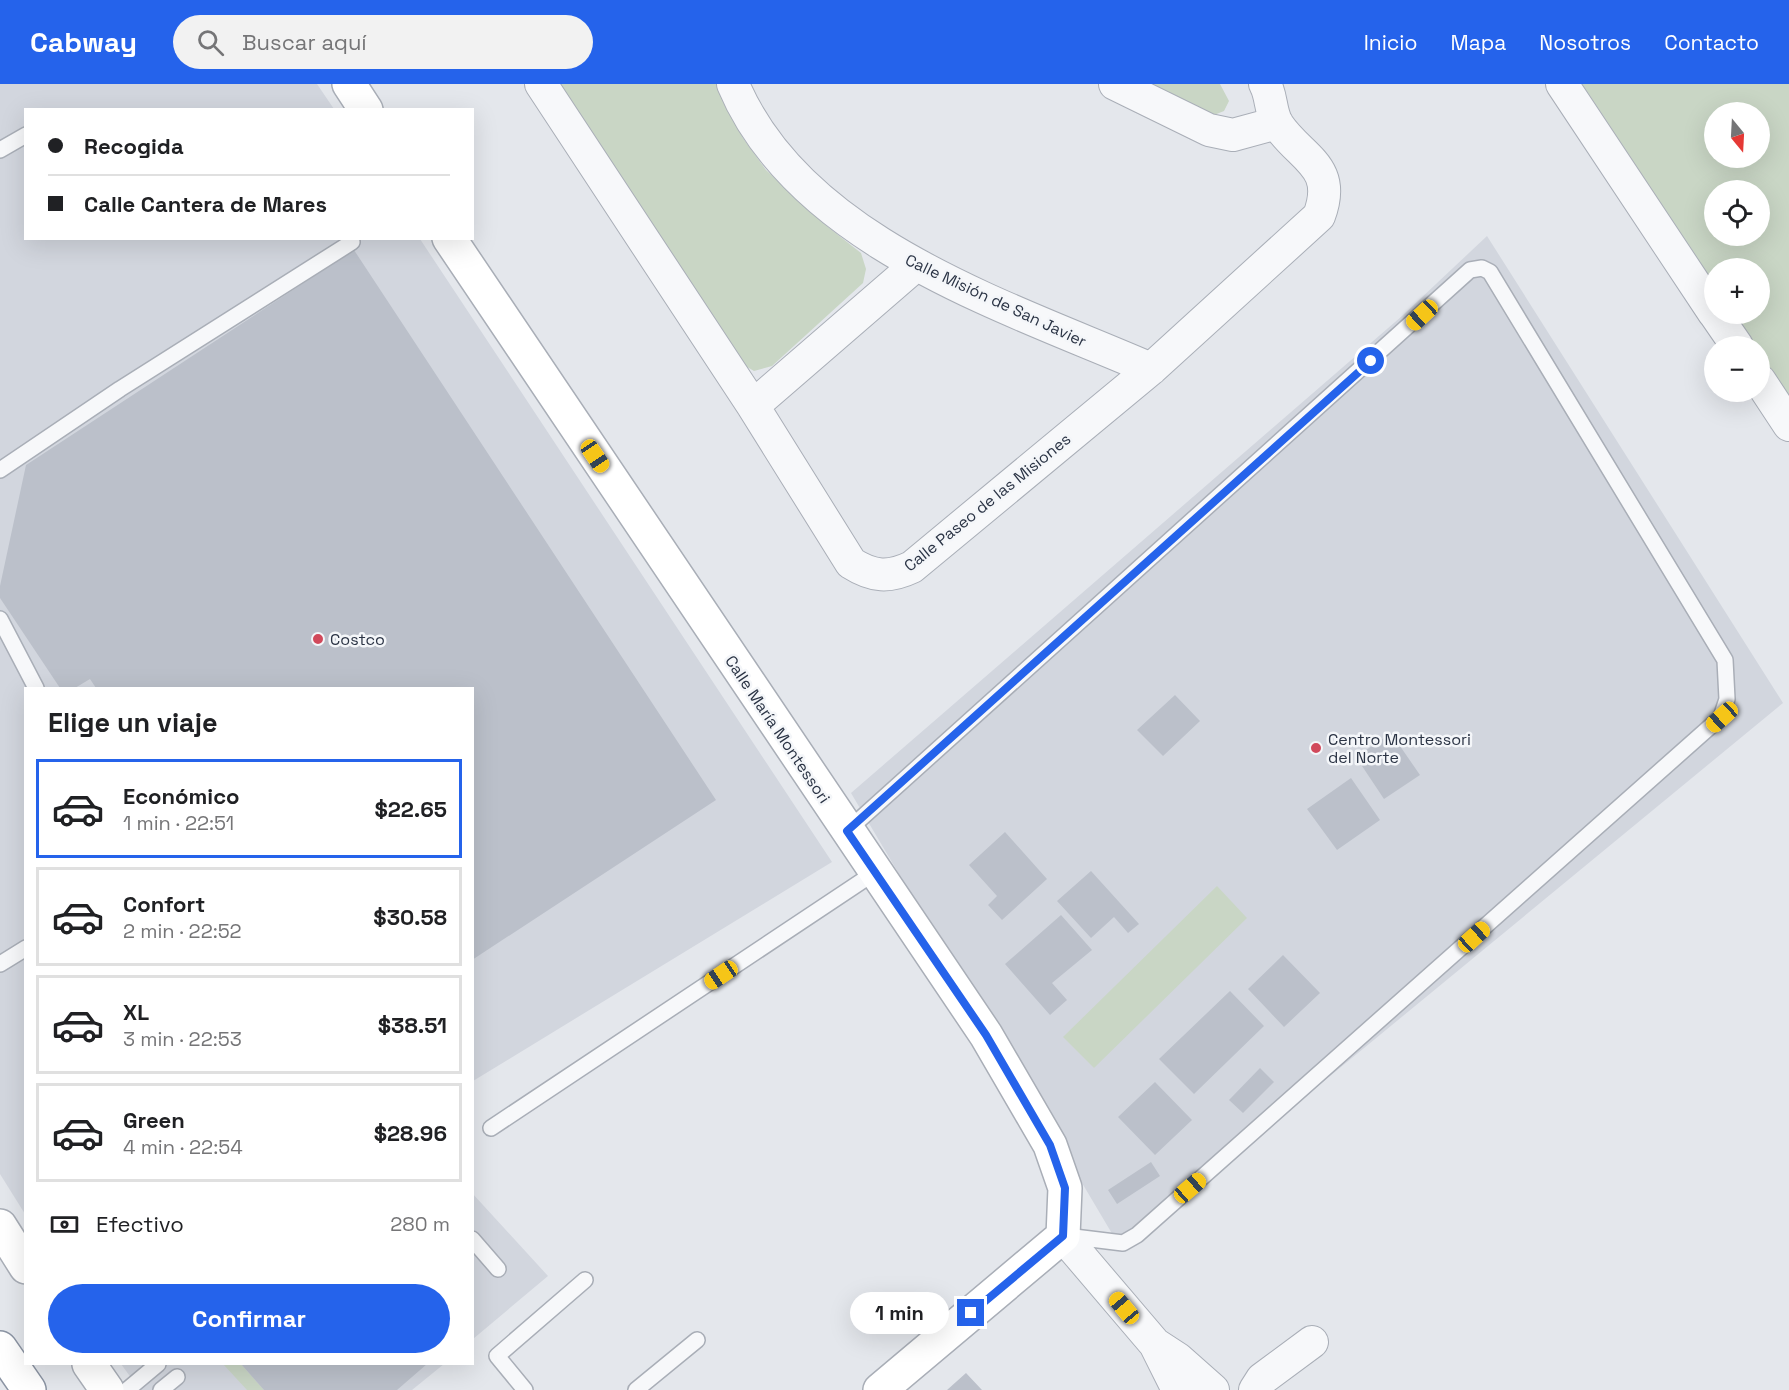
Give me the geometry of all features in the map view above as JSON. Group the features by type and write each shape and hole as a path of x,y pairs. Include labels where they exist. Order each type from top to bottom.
{"main road":[{"path":"349,84 365,108"},
{"name":"Calle María Montessori","path":"450,240 874,873 986,1035 1050,1145 1065,1188 1063,1236"},
{"path":"0,1226 24,1264"},
{"path":"880,1390 1063,1236"},
{"path":"0,1348 29,1390"},
{"path":"90,1365 107,1390"}],"street":[{"name":"Calle Paseo de las Misiones","path":"541,84 753,406 852,562 866,573 881,576 896,574 912,567 1151,369 1319,216 1325,201 1324,183 1316,164 1277,123 1264,84"},
{"name":"Calle Misión de San Javier","path":"733,84 741,103 765,139 821,200 857,230 916,265 1151,369"},
{"path":"1115,84 1209,130 1233,135 1277,123"},
{"path":"1562,84 1704,297"},
{"path":"753,406 916,265"},
{"path":"1770,396 1789,425"},
{"path":"1063,1236 1155,1344 1178,1390"},
{"path":"1255,1390 1262,1379 1312,1342"},
{"path":"1155,1344 1178,1359 1213,1390"}],"lane":[{"path":"0,150 24,136"},
{"path":"0,470 120,389 355,240"},
{"path":"847,831 1470,270 1482,268 1490,272 1725,660 1727,699 1722,717 1137,1235 1123,1243 1063,1236"},
{"path":"0,619 35,687"},
{"path":"491,1128 874,873"},
{"path":"0,964 24,949"},
{"path":"474,1241 498,1269"},
{"path":"525,1390 497,1356 585,1280"},
{"path":"636,1390 697,1340"},
{"path":"127,1390 157,1365"},
{"path":"161,1390 177,1377"}],"shaded area":[{"name":"Costco","path":"0,84 317,84 333,108 24,108 24,240 421,240 832,862 474,1080 474,687 24,687 24,1212 0,1174"},
{"name":"Centro Montessori del Norte","path":"1487,236 1783,703 1137,1235 1117,1242 851,793 1402,316"},
{"path":"474,1195 548,1276 474,1338"},
{"path":"122,1365 443,1365 412,1390 140,1390"}],"green space":[{"path":"556,84 717,84 743,138 766,170 828,227 861,253 866,269 863,283 772,366 754,371 737,361"},
{"path":"1140,84 1220,84 1229,101 1224,111 1214,115"},
{"path":"1582,84 1789,84 1789,405 1770,374 1770,336 1746,336 1739,324 1770,324 1770,258 1704,258 1704,270"},
{"path":"1217,886 1247,918 1094,1068 1063,1037"},
{"path":"224,1365 242,1365 264,1390 247,1390"}],"building":[{"name":"Costco","path":"354,250 716,800 474,959 474,687 95,687 90,679 77,687 59,687 0,598 0,586 26,465"},
{"path":"1175,695 1200,721 1163,756 1137,730"},
{"path":"1391,733 1420,775 1384,799 1356,757"},
{"path":"1351,778 1380,820 1337,850 1307,809"},
{"path":"1005,832 1047,879 1002,920 988,905 997,896 969,865"},
{"path":"1091,871 1139,924 1128,933 1114,917 1091,938 1057,901"},
{"path":"1061,915 1092,950 1052,983 1067,1000 1050,1015 1005,964"},
{"path":"1283,955 1320,993 1284,1027 1248,989"},
{"path":"1230,991 1264,1026 1194,1094 1159,1059"},
{"path":"1260,1068 1274,1082 1243,1113 1229,1100"},
{"path":"1155,1082 1192,1120 1155,1155 1118,1117"},
{"path":"1151,1162 1160,1176 1117,1204 1108,1190"},
{"path":"242,1365 426,1365 397,1390 264,1390"},
{"path":"966,1373 982,1390 947,1390"}],"place":[{"name":"Costco","path":"318,639"},
{"name":"Centro Montessori del Norte","path":"1316,748"}],"route":[{"path":"971,1313 1063,1236 1065,1188 1050,1145 986,1035 847,831 1371,361"}]}
